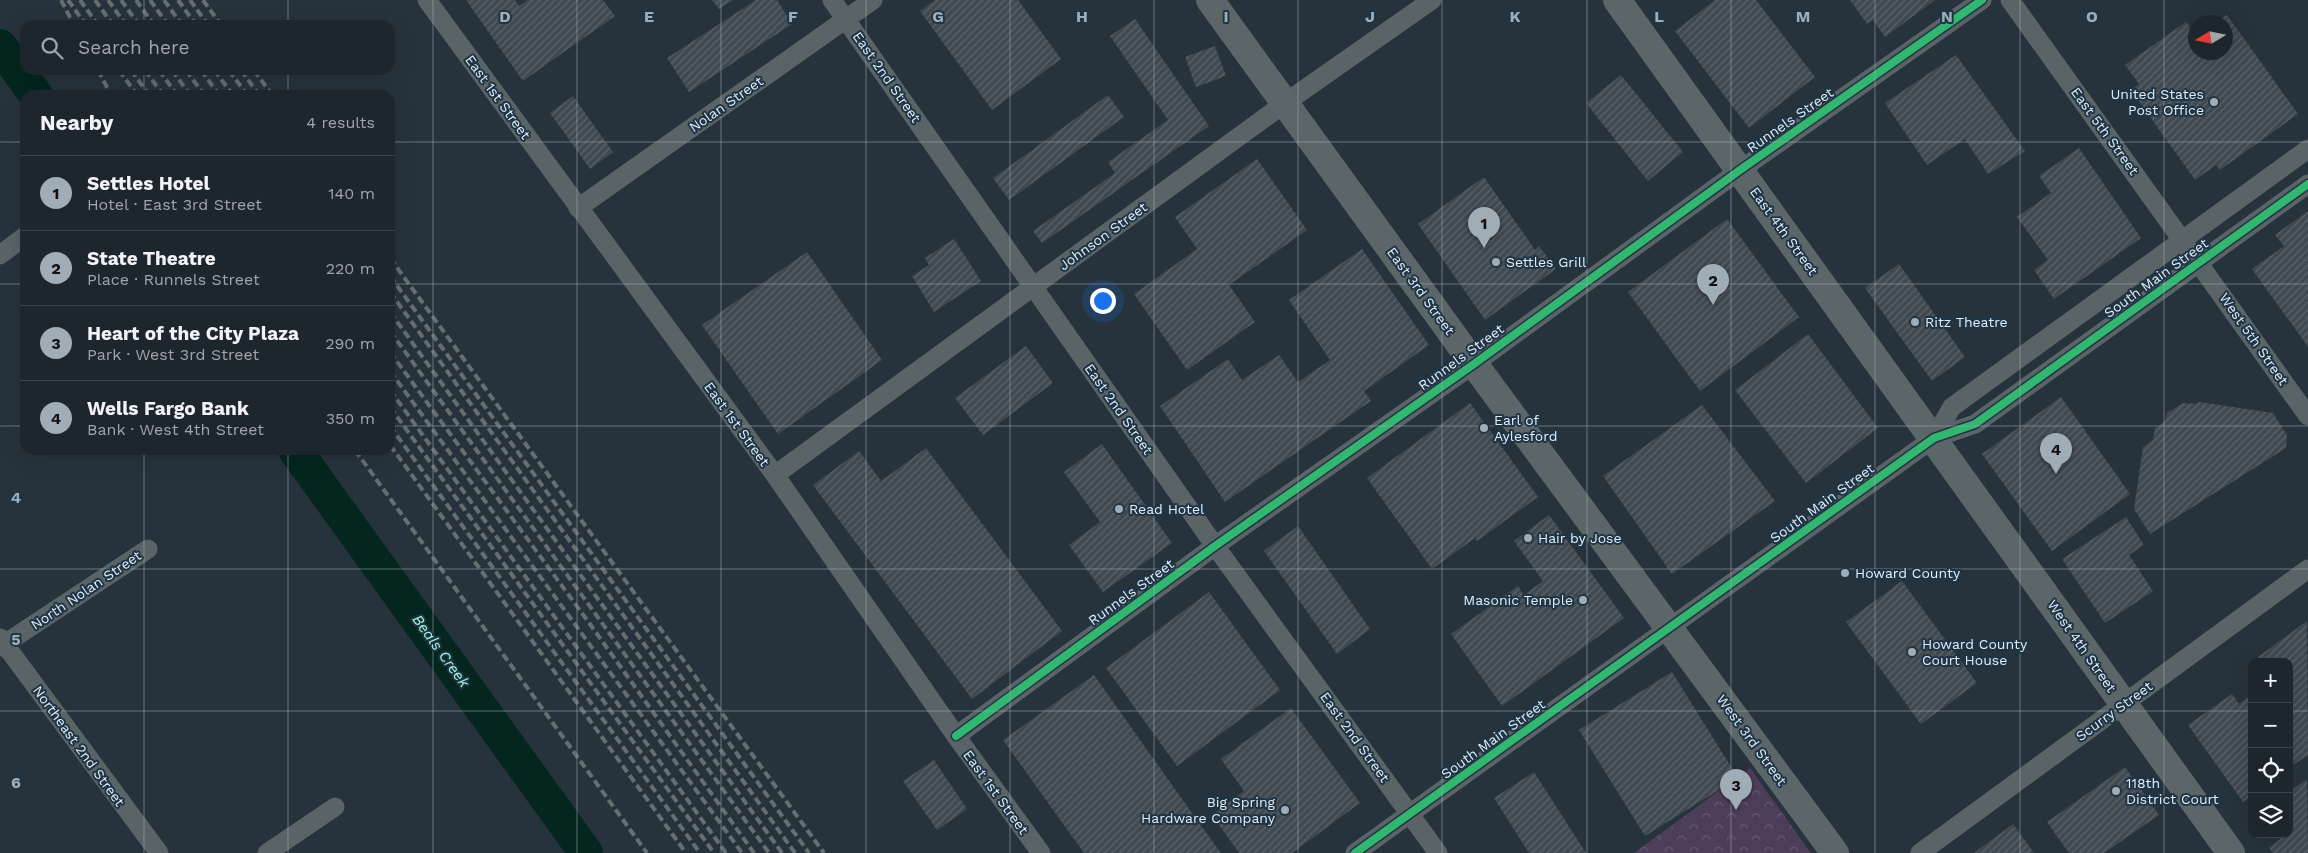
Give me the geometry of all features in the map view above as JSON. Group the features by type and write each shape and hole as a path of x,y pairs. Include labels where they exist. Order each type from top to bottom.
{"main road":[{"name":"East 3rd Street","path":"1210,0 1474,364 1670,628"},
{"name":"East 4th Street","path":"1617,0 1934,438"},
{"name":"West 4th Street","path":"1934,438 2231,853"},
{"name":"West 3rd Street","path":"1670,628 1835,853"}],"street":[{"name":"East 1st Street","path":"427,0 775,475 956,736 1041,853"},
{"name":"East 2nd Street","path":"832,0 1215,546 1411,813 1438,853"},
{"name":"Nolan Street","path":"578,208 873,0"},
{"name":"Johnson Street","path":"775,475 1284,103 1432,0"},
{"name":"Runnels Street","path":"956,736 1215,546 1474,364 1740,170 1982,0"},
{"name":"East 5th Street","path":"2010,0 2200,262"},
{"name":"South Main Street","path":"1934,438 1952,407 2308,148"},
{"name":"South Main Street","path":"1356,853 1934,438 1975,424 2308,184"},
{"path":"0,255 20,240"},
{"name":"West 5th Street","path":"2200,262 2308,416"},
{"name":"North Nolan Street","path":"2,643 148,549"},
{"name":"Scurry Street","path":"1920,853 2308,569"},
{"name":"Northeast 2nd Street","path":"2,643 158,853"},
{"path":"267,853 335,807"}],"green space":[{"path":"1750,768 1811,853 1634,853"}],"building":[{"path":"466,0 515,0 519,6 528,0 603,0 615,16 523,81"},
{"path":"712,0 733,0 719,9"},
{"path":"756,0 777,0 792,24 689,92 667,58"},
{"path":"935,0 1018,0 1061,59 992,110 920,11"},
{"path":"1715,0 1756,0 1815,77 1749,128 1675,31"},
{"path":"1850,0 1935,0 1885,37 1873,20 1867,24"},
{"path":"1135,19 1209,126 1042,243 1033,231 1115,173 1108,162 1168,120 1110,36"},
{"name":"United States Post Office","path":"2186,22 2188,24 2188,60 2233,60 2233,23 2298,114 2220,170 2216,165 2195,180 2131,90 2139,84 2125,65"},
{"path":"1215,46 1226,76 1196,87 1185,57"},
{"path":"1956,55 2025,151 1988,174 1965,139 1927,165 1885,103"},
{"path":"1621,75 1683,152 1648,181 1586,103"},
{"path":"1108,95 1124,117 1009,200 993,178"},
{"path":"573,96 613,152 590,169 550,113"},
{"path":"2079,148 2141,238 2054,299 2034,270 2048,260 2017,217 2051,193 2039,176"},
{"path":"1257,159 1307,230 1229,285 1255,322 1187,370 1134,294 1197,249 1175,217"},
{"path":"1484,177 1535,250 1539,246 1556,269 1485,320 1418,224"},
{"path":"2308,211 2308,347 2252,269 2284,246 2275,235"},
{"path":"1727,219 1799,317 1700,391 1628,292"},
{"path":"954,239 981,281 934,312 912,276 929,265 925,258"},
{"path":"1362,249 1429,345 1364,391 1371,401 1225,502 1160,406 1228,359 1242,380 1279,355 1298,382 1330,360 1289,300"},
{"path":"807,252 882,360 778,434 702,325"},
{"name":"Ritz Theatre","path":"1899,264 1965,357 1932,381 1865,288"},
{"path":"1808,334 1878,428 1806,483 1735,390"},
{"path":"1026,346 1053,383 983,435 955,398"},
{"path":"2061,397 2130,494 2052,551 1982,454"},
{"path":"2199,402 2273,413 2287,435 2286,448 2150,534 2134,509 2143,447 2153,440 2155,428 2165,421 2167,413 2183,403 2196,404"},
{"path":"1470,403 1538,497 1477,541 1475,538 1432,569 1367,478"},
{"path":"1702,405 1775,501 1672,574 1603,476"},
{"name":"Read Hotel","path":"1102,444 1172,543 1103,592 1069,545 1100,522 1064,472"},
{"path":"926,448 1062,631 972,699 813,485 859,451 881,481"},
{"path":"1549,515 1624,618 1502,706 1451,634 1518,586 1524,595 1543,581 1514,541"},
{"path":"2126,517 2144,545 2129,555 2153,591 2105,623 2062,559"},
{"path":"1298,526 1370,629 1337,654 1264,551"},
{"name":"Howard County Court House","path":"1902,581 1977,683 1921,724 1846,622"},
{"path":"1209,592 1280,690 1177,766 1106,668"},
{"path":"2307,621 2308,755 2293,765 2293,658 2257,658"},
{"path":"1672,672 1738,778 1645,836 1579,730"},
{"path":"1094,675 1221,853 1084,853 1003,740"},
{"path":"2232,694 2239,704 2248,697 2248,798 2243,802 2188,725"},
{"path":"1291,708 1360,803 1292,853 1239,853 1212,815 1244,791 1221,759"},
{"path":"934,760 967,809 937,830 903,781"},
{"name":"118th District Court","path":"2125,767 2159,815 2104,853 2069,853 2047,822"},
{"path":"1534,772 1586,853 1529,853 1494,798"},
{"path":"2307,779 2308,853 2273,853 2269,848 2282,838 2293,838 2293,789"},
{"path":"2013,824 2034,853 1974,853"}],"waterway":[{"name":"Beals Creek","path":"0,46 20,73"},
{"name":"Beals Creek","path":"21,75 32,90"},
{"name":"Beals Creek","path":"299,455 586,853"}],"railway":[{"path":"61,0 71,20"},
{"path":"68,0 82,20"},
{"path":"80,0 94,20"},
{"path":"95,0 109,20"},
{"path":"108,0 122,20"},
{"path":"121,0 135,20"},
{"path":"136,0 150,20"},
{"path":"150,0 164,20"},
{"path":"164,0 178,20"},
{"path":"178,0 192,20"},
{"path":"190,0 204,20"},
{"path":"203,0 217,20"},
{"path":"101,75 108,90"},
{"path":"123,75 133,90"},
{"path":"135,75 145,90"},
{"path":"149,75 159,90"},
{"path":"163,75 173,90"},
{"path":"176,75 186,90"},
{"path":"190,75 200,90"},
{"path":"205,75 215,90"},
{"path":"218,75 229,90"},
{"path":"233,75 243,90"},
{"path":"245,75 255,90"},
{"path":"258,75 268,90"},
{"path":"395,265 824,853"},
{"path":"395,283 809,853"},
{"path":"395,299 795,853"},
{"path":"395,319 782,853"},
{"path":"395,338 769,853"},
{"path":"395,359 587,620 754,853"},
{"path":"395,378 742,853"},
{"path":"395,397 726,853"},
{"path":"395,414 714,853"},
{"path":"395,433 700,853"},
{"path":"395,452 686,853"},
{"path":"359,455 647,853"}],"cycle path":[{"path":"956,736 1215,546 1474,364 1740,170 1982,0"},
{"path":"1355,853 1934,438 1975,424 2308,184"}],"place":[{"name":"United States Post Office","path":"2214,102"},
{"name":"Settles Hotel","path":"1484,248"},
{"name":"Settles Grill","path":"1496,262"},
{"name":"State Theatre","path":"1713,305"},
{"name":"Ritz Theatre","path":"1915,322"},
{"name":"Earl of Aylesford","path":"1484,428"},
{"name":"Wells Fargo Bank","path":"2056,474"},
{"name":"Read Hotel","path":"1119,509"},
{"name":"Hair by Jose","path":"1528,538"},
{"name":"Howard County","path":"1845,573"},
{"name":"Masonic Temple","path":"1583,600"},
{"name":"Howard County Court House","path":"1912,652"},
{"name":"118th District Court","path":"2116,791"},
{"name":"Big Spring Hardware Company","path":"1285,810"},
{"name":"Heart of the City Plaza","path":"1736,810"}]}
